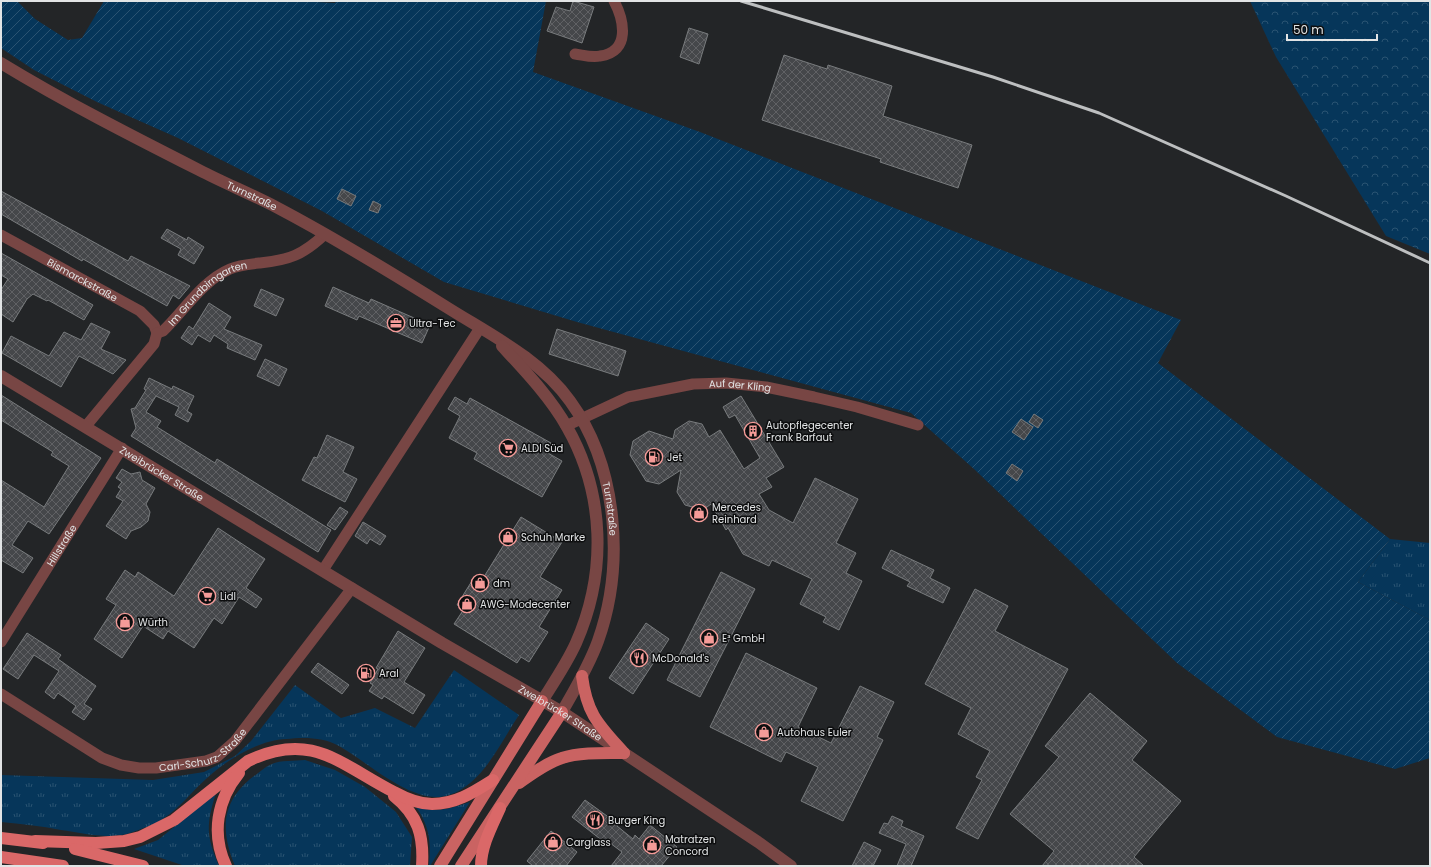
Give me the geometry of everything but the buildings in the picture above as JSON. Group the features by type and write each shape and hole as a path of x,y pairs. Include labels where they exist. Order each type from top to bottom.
{"highway":[{"path":"1,838 35,841 96,843 124,841 140,837 174,820 248,761 259,756 282,750 300,748 320,752 345,763 382,786 407,798 431,804 459,800 493,780"},
{"path":"226,866 218,843 217,824 220,807 226,790 248,761"},
{"path":"382,786 402,802 412,813 420,831 422,866"},
{"path":"482,866 481,857 500,808"},
{"path":"35,841 89,851 143,866"},
{"path":"1,857 63,866"}],"main road":[{"path":"582,676 584,694 590,710 600,726 624,753"},
{"path":"440,866 542,701"},
{"path":"461,866 562,712"},
{"path":"514,786 540,768 562,758 598,753 624,753"}],"street":[{"path":"575,54 600,56 610,53 617,47 623,36 623,23 614,1"},
{"name":"Turnstraße","path":"1,63 44,89 200,171 274,206 325,234 496,339 520,352 560,386 581,418 600,461 607,488 613,552 605,615 598,641 582,676 562,712"},
{"name":"Bismarckstraße","path":"1,234 140,311 154,325 157,333"},
{"name":"Im Grundbirngarten","path":"86,426 154,344 157,333 163,331 209,282 225,271 241,265 289,259 325,234"},
{"path":"323,570 480,328"},
{"name":"Turnstraße","path":"496,339 548,399 566,426 585,467 592,491 597,521 598,561 591,602 576,644 542,701"},
{"name":"Zweibrücker Straße","path":"1,376 352,588 562,712 758,842 791,866"},
{"name":"Auf der Kling","path":"566,426 628,397 692,384 726,383 766,387 814,397 857,407 918,425"},
{"name":"Hillstraße","path":"1,642 122,448"},
{"name":"Carl-Schurz-Straße","path":"1,694 102,758 121,765 139,768 156,768 206,761 217,757 235,741 352,588"}],"green space":[{"path":"1,1 17,1 35,19 68,40 82,38 104,1 299,1 335,3 336,1 546,1 533,72 700,132 1181,320 1158,363 1390,539 1358,582 1430,620 1430,758 1395,769 1277,737 1177,663 974,469 911,413 577,322 444,282 322,211 178,138 97,102 34,70 1,48"},
{"path":"1250,1 1430,1 1430,254 1386,236 1276,57"},
{"path":"1390,539 1430,543 1430,620 1358,582"},
{"path":"454,670 519,715 490,761 481,772 472,782 461,790 449,795 435,797 421,795 392,781 351,753 333,743 313,738 293,738 264,743 253,747 232,759 214,772 170,814 156,823 130,833 104,836 1,822 1,775 153,780 204,772 235,756 251,741 295,685 341,718 375,708 415,728"},
{"path":"305,760 335,770 365,787 396,812 412,837 410,866 235,866 227,840 226,817 235,796 254,776 270,765 279,762"},
{"path":"216,793 210,814 209,830 212,846 219,866 185,866 134,849 158,840"},
{"path":"470,802 429,866 430,850 427,828 416,807 438,810 455,807"}],"railway":[{"path":"741,1 993,77 1099,113 1286,196 1430,263"}],"place":[{"name":"Ultra-Tec","path":"396,323"},
{"name":"Autopflegecenter Frank Barfaut","path":"753,431"},
{"name":"ALDI Süd","path":"508,448"},
{"name":"Jet","path":"654,457"},
{"name":"Mercedes Reinhard","path":"699,513"},
{"name":"Schuh Marke","path":"508,537"},
{"name":"dm","path":"480,583"},
{"name":"Lidl","path":"207,596"},
{"name":"AWG-Modecenter","path":"467,604"},
{"name":"Würth","path":"125,622"},
{"name":"E³ GmbH","path":"709,638"},
{"name":"McDonald's","path":"639,658"},
{"name":"Aral","path":"366,673"},
{"name":"Autohaus Euler","path":"764,732"},
{"name":"Burger King","path":"595,820"},
{"name":"Carglass","path":"553,842"},
{"name":"Matratzen Concord","path":"652,845"}]}
